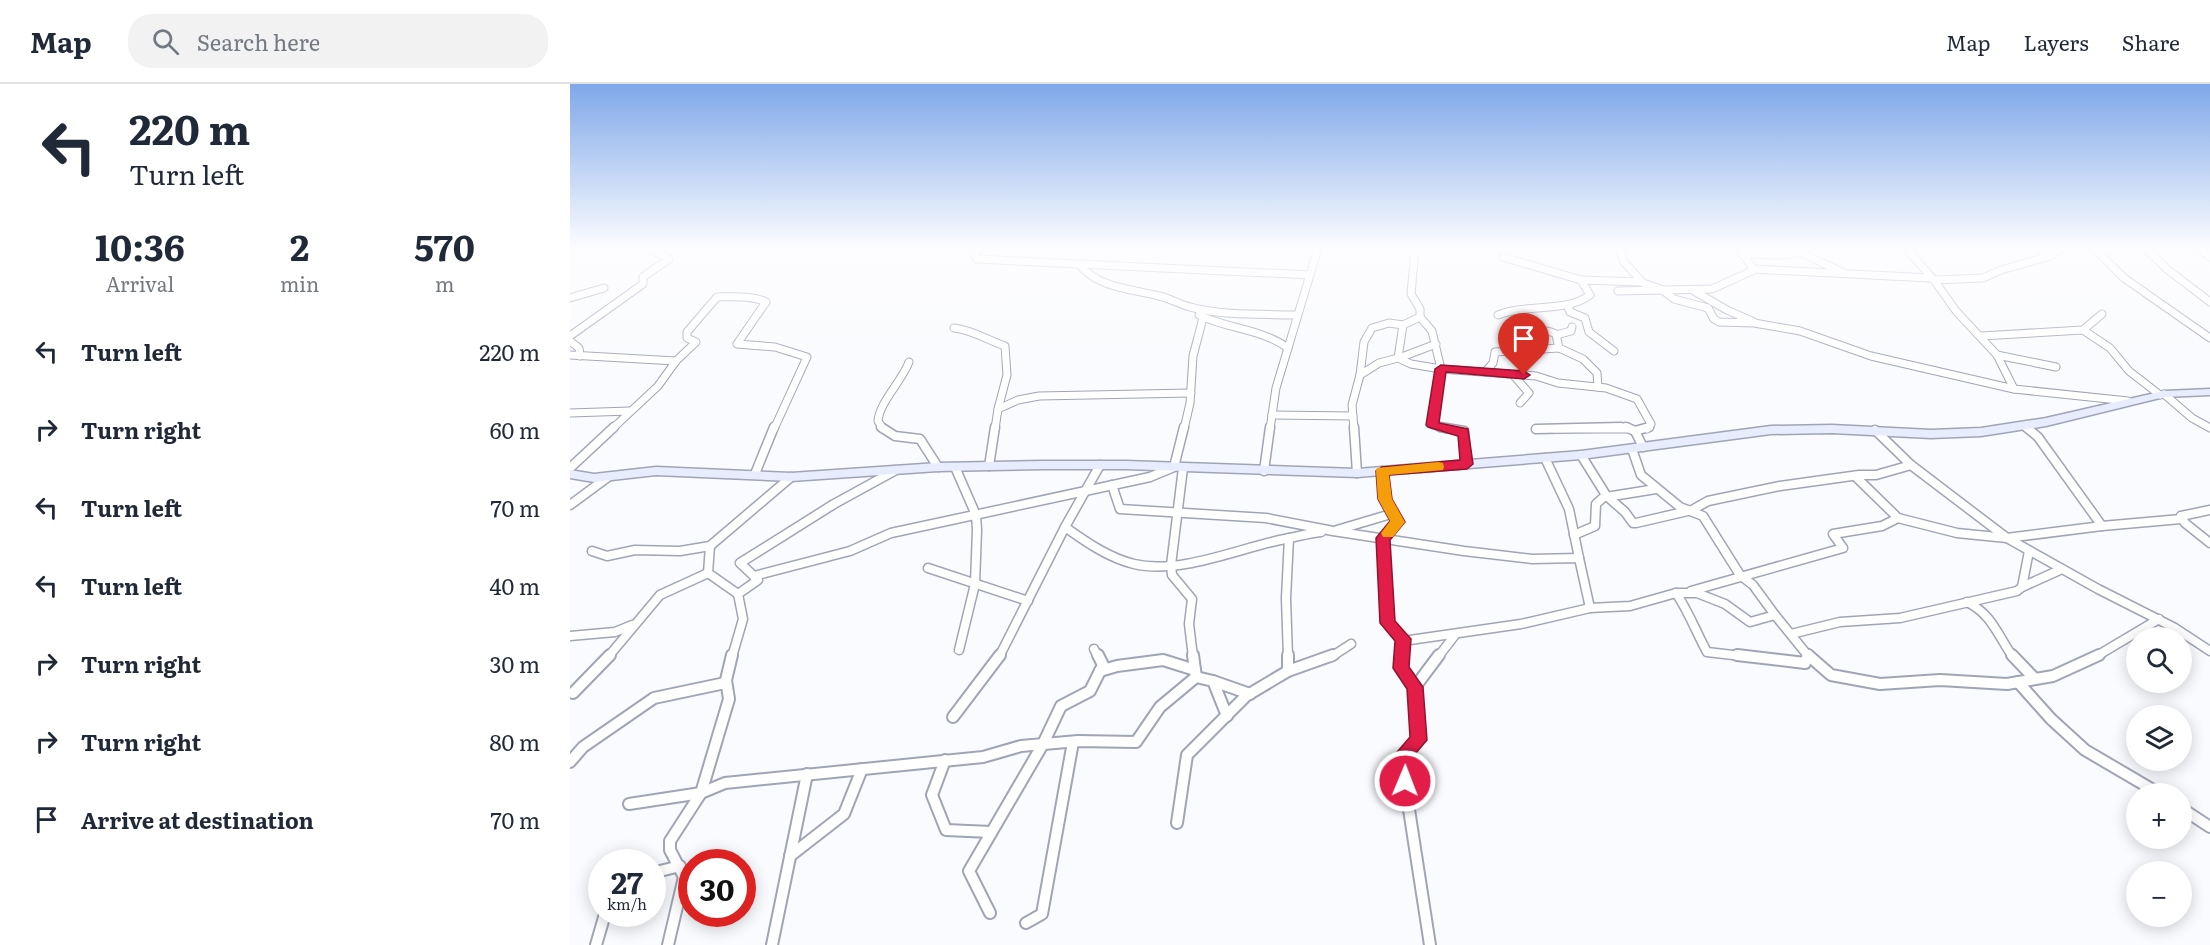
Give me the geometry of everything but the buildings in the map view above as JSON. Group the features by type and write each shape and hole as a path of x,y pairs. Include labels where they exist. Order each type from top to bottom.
{"street":[{"path":"570,298 603,288"},
{"path":"570,336 582,330 635,288"},
{"path":"1120,288 1161,296 1191,307 1220,312 1296,315"},
{"path":"1264,471 1276,388 1296,315 1307,288"},
{"path":"1412,288 1411,294 1420,309 1420,317 1432,331 1441,369 1432,425 1464,432 1467,464"},
{"path":"1498,315 1518,308 1571,304 1590,295 1586,288"},
{"path":"1939,288 1956,311 1996,355 2014,390"},
{"path":"2139,288 2210,338"},
{"path":"2192,288 2210,302"},
{"path":"1661,289 1674,299 1708,308"},
{"path":"1688,289 1707,297 1723,308 1738,312 1754,323"},
{"path":"1618,291 1712,289"},
{"path":"1712,289 1706,292 1708,308 1710,314 1719,322 1754,323 1800,331 1871,356 2014,390 2128,401"},
{"path":"570,468 658,386 676,361 696,342 687,338 687,332 717,297 728,297 759,299 766,302 736,344 775,347 807,357 778,416 755,474"},
{"path":"1571,304 1568,307 1570,312 1585,318 1589,332 1614,351"},
{"path":"1191,307 1203,318 1274,340 1288,348"},
{"path":"1981,336 2083,330 2102,314"},
{"path":"1357,473 1352,405 1367,334 1373,326 1388,322 1403,325 1420,317"},
{"path":"1196,673 1189,624 1192,598 1172,575 1171,565 1178,467 1191,393 1193,356 1203,318"},
{"path":"1398,358 1403,325"},
{"path":"1558,335 1571,331 1572,327"},
{"path":"954,328 971,330 981,338 1005,346 1007,375 998,409 989,466"},
{"path":"2083,330 2110,348 2129,371 2192,418 2210,428"},
{"path":"1519,340 1530,332 1552,331 1558,335"},
{"path":"1558,335 1559,348"},
{"path":"570,341 579,348 580,356"},
{"path":"1360,375 1379,363 1419,352 1436,344"},
{"path":"1485,372 1492,366 1496,357 1495,352 1528,351 1537,347 1559,348 1583,360 1597,373 1598,387"},
{"path":"1364,352 1379,363"},
{"path":"570,355 676,361"},
{"path":"1996,355 2056,368"},
{"path":"1398,358 1411,364 1441,369 1518,375 1598,387 1637,399 1651,424 1647,429 1635,431 1626,427 1536,429"},
{"path":"909,362 896,389 882,404 879,419 881,427 888,433 920,439 938,468"},
{"path":"1518,375 1515,378 1529,393 1520,403"},
{"path":"570,474 608,477 656,471 791,477 955,467 1100,465 1357,473 1581,455 1771,430 1875,430 1958,434 2025,426 2162,394 2210,392"},
{"path":"998,409 1018,400 1039,396 1191,393"},
{"path":"570,413 631,411"},
{"path":"1272,415 1353,416"},
{"path":"2025,426 2037,437 2103,526"},
{"path":"1875,430 1911,465 2007,538 2159,619 2210,651"},
{"path":"1635,431 1638,448 1634,464 1639,472 1679,507 1703,516 1740,575 1753,585 1778,621 1831,675 1880,684 1940,680 1992,684 2018,682 2053,676 2097,657 2159,619"},
{"path":"1581,455 1606,497 1625,512 1633,523 1692,510 1708,501 1780,486 1876,475 1911,465"},
{"path":"1545,458 1569,509 1590,608"},
{"path":"953,717 1003,651 1065,527 1100,465"},
{"path":"955,467 976,514 975,584 959,650"},
{"path":"754,576 850,551 891,533 1150,477 1178,467"},
{"path":"738,594 758,580 740,563 834,504 896,470"},
{"path":"1382,471 1385,499 1391,514 1398,522 1397,541"},
{"path":"1855,476 1898,518 1957,533 2007,538 2181,519 2210,543"},
{"path":"570,505 608,477"},
{"path":"592,551 607,556 635,549 680,551 710,546 791,477"},
{"path":"1112,484 1120,509 1266,518 1397,541 1532,559 1579,558"},
{"path":"1574,536 1595,526 1596,504 1606,497 1656,489"},
{"path":"2181,519 2184,513 2210,510"},
{"path":"1065,527 1091,547 1138,565 1171,565 1229,554 1251,545 1316,532 1333,531 1391,514"},
{"path":"1403,641 1455,635 1555,618 1590,608 1634,606 1843,548 1833,534 1882,526 1898,518"},
{"path":"1398,522 1383,538 1387,623 1403,641 1401,668 1415,687 1418,740 1401,758 1430,945"},
{"path":"1288,670 1286,598 1289,538"},
{"path":"708,573 710,546"},
{"path":"2022,587 2029,550"},
{"path":"928,568 1028,601"},
{"path":"1791,634 1840,622 1900,618 2001,596 2017,591 2062,569"},
{"path":"678,863 670,850 670,842 701,794 729,699 724,688 744,619 738,594 708,573"},
{"path":"573,693 617,648 633,625 660,595 708,573"},
{"path":"1691,591 1711,596 1733,608 1750,622 1775,615"},
{"path":"1676,593 1689,612 1707,652 1805,663 1808,654"},
{"path":"1967,602 1980,609 1996,625 2014,659 2034,679"},
{"path":"570,636 615,632 633,625"},
{"path":"1415,687 1455,635"},
{"path":"1177,823 1187,755 1250,694 1288,670 1329,658 1352,644"},
{"path":"990,913 969,871 1043,744 1061,706 1090,691 1103,665 1094,649"},
{"path":"1100,671 1117,666 1163,660 1250,694"},
{"path":"629,804 701,794 725,783 983,757 1021,746 1073,742 1136,742 1160,707 1196,673"},
{"path":"1213,681 1227,716"},
{"path":"2018,682 2051,719 2085,750 2141,783"},
{"path":"570,762 583,747 654,698 725,683"},
{"path":"1026,923 1042,914 1073,742"},
{"path":"945,760 932,795 945,830 991,832"},
{"path":"790,856 844,814 862,769"},
{"path":"772,945 807,774"},
{"path":"2192,815 2210,827"},
{"path":"668,945 678,902"},
{"path":"596,945 601,927"}],"slow traffic":[{"path":"1388,533 1398,522 1391,514 1385,499 1382,471 1438,467"}],"route":[{"path":"1405,781 1401,758 1418,740 1415,687 1401,668 1403,639 1387,623 1383,538 1398,522 1391,514 1385,499 1382,471 1467,464 1464,432 1432,425 1441,369 1524,375"}]}
